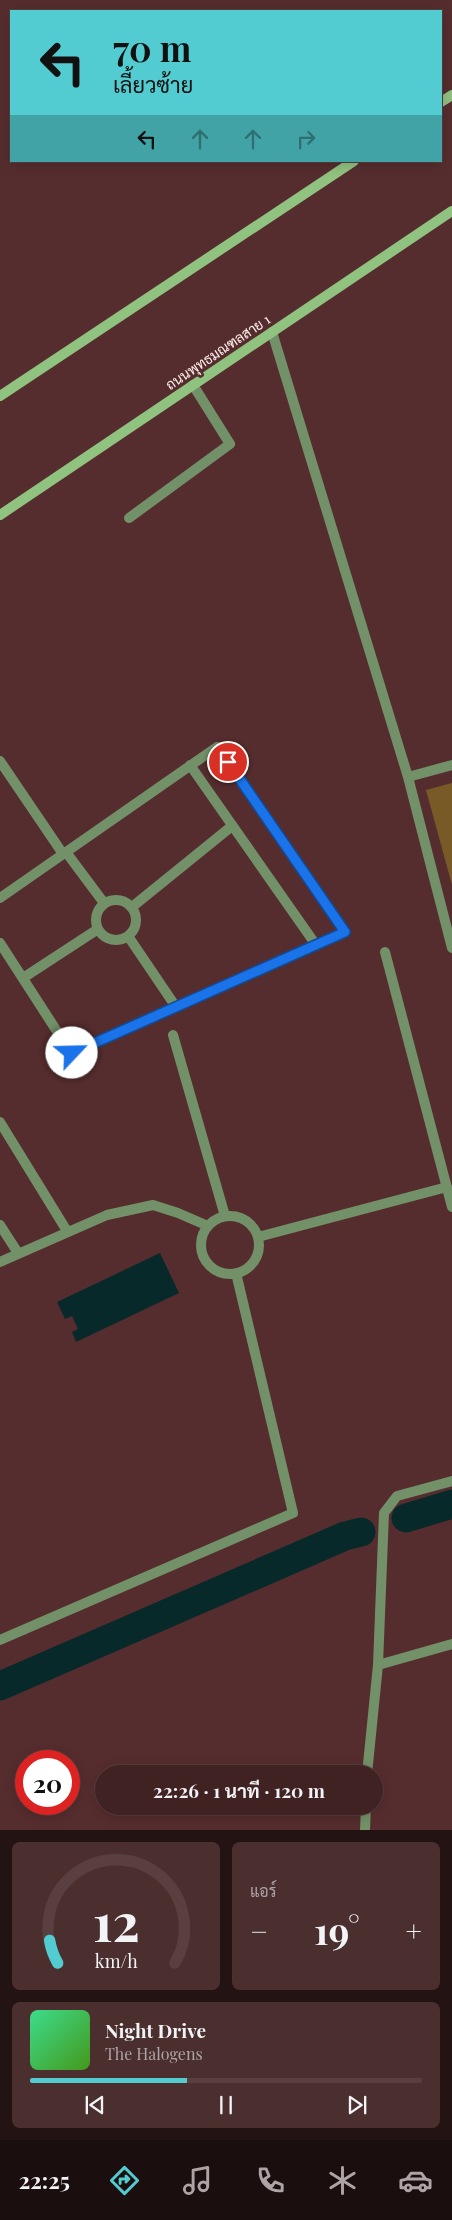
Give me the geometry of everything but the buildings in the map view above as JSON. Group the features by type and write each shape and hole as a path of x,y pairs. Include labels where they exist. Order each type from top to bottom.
{"main road":[{"path":"0,396 352,162"},
{"name":"ถนนพุทธมณฑลสาย 1","path":"0,516 452,211"}],"street":[{"path":"272,332 408,777 452,948"},
{"path":"129,518 230,444 193,385"},
{"path":"0,898 217,746 345,932 72,1053 0,943"},
{"path":"0,761 64,853 104,903"},
{"path":"190,765 316,945"},
{"path":"408,777 452,765"},
{"path":"132,907 232,826"},
{"path":"118,899 132,907 136,916 136,923 128,936 118,941 111,940 105,937 98,929 95,920 97,913 104,903 118,899"},
{"path":"23,978 98,929"},
{"path":"128,936 176,1006"},
{"path":"385,952 452,1207"},
{"path":"173,1035 225,1216"},
{"path":"0,1122 67,1231"},
{"path":"258,1237 447,1188"},
{"path":"0,1262 107,1214 153,1205 208,1226"},
{"path":"225,1216 244,1219 252,1225 258,1237 259,1251 251,1266 236,1274 218,1271 205,1259 202,1251 202,1242 208,1226 216,1219 225,1216"},
{"path":"0,1225 18,1253"},
{"path":"0,1640 293,1513 236,1274"},
{"path":"368,1765 378,1665 384,1513 397,1496 452,1481"},
{"path":"378,1665 452,1644"},
{"path":"365,1830 366,1815"}],"shaded area":[{"path":"452,783 452,885 426,790"}],"water":[{"path":"160,1253 179,1293 76,1342 72,1332 78,1329 72,1316 65,1319 57,1302"}],"waterway":[{"path":"406,1518 452,1504"},
{"path":"0,1686 345,1536 361,1532"}],"route":[{"path":"72,1053 345,932 228,762"}]}
